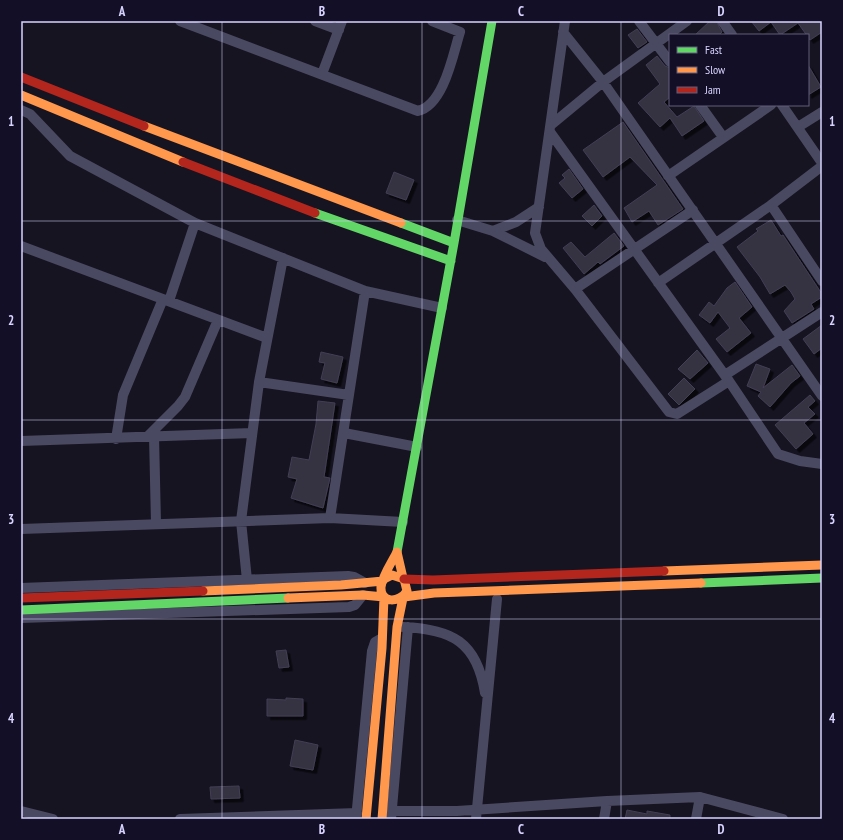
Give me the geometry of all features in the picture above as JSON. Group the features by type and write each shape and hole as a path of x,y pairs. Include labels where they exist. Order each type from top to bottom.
{"main road":[{"path":"366,819 382,638 384,597 381,587 397,552 403,522 454,243 492,21"},
{"path":"21,77 195,147 454,243"},
{"path":"21,95 188,164 316,213 450,261"},
{"path":"382,819 397,626 408,586 403,578 397,552"},
{"path":"21,598 366,583 383,580 392,575 403,578 433,580 822,565"},
{"path":"21,610 363,595 384,597 395,601 404,597 434,593 822,578"}],"street":[{"path":"180,21 322,74 418,112 432,104 440,93 460,32 432,21"},
{"path":"315,21 340,26 322,74"},
{"path":"565,21 535,233 541,249 576,290 672,414 677,414 822,312"},
{"path":"639,21 669,61"},
{"path":"550,128 603,82 687,21"},
{"path":"722,21 731,34"},
{"path":"563,32 603,82 782,339 820,390"},
{"path":"701,106 723,137"},
{"path":"668,176 770,106"},
{"path":"783,106 822,163"},
{"path":"21,110 30,114 70,156 196,223 365,291 442,308"},
{"path":"798,128 822,112"},
{"path":"550,128 658,283 727,378 778,454 800,461 822,464"},
{"path":"658,283 771,205 822,166"},
{"path":"771,205 822,281"},
{"path":"493,231 516,222 539,207"},
{"path":"576,290 693,210"},
{"path":"457,220 493,231 548,258"},
{"path":"116,439 124,395 166,300 196,223"},
{"path":"21,246 267,338"},
{"path":"248,580 241,521 259,382 282,258"},
{"path":"330,518 365,291"},
{"path":"156,523 151,436 185,397 218,320"},
{"path":"259,382 349,395"},
{"path":"21,441 116,439 151,436 252,433"},
{"path":"344,433 416,447"},
{"path":"21,529 330,518 403,522"},
{"path":"21,588 348,576 354,576 366,583"},
{"path":"21,618 350,607 355,605 363,595"},
{"path":"477,815 497,599"},
{"path":"397,626 422,628 460,641 467,647 476,662 487,701"},
{"path":"408,627 391,815 477,815 607,801 700,797 783,819"},
{"path":"180,819 357,816 372,651 375,642 382,638"},
{"path":"696,819 700,797"},
{"path":"604,819 607,801"},
{"path":"21,811 53,819"}],"building":[{"path":"710,21 716,21 722,32 720,34 696,34"},
{"path":"751,21 822,21 822,32 810,40 809,34 806,34 798,23 782,34 779,34 771,22 759,31"},
{"path":"637,29 647,42 638,48 628,35"},
{"path":"657,56 665,66 669,68 669,98 664,102 677,117 694,106 704,121 682,136 670,118 660,127 638,103 660,84 646,65"},
{"path":"809,67 821,87 809,94"},
{"path":"623,122 683,209 658,225 649,211 632,222 624,208 657,185 630,157 603,177 583,150"},
{"path":"569,169 583,189 572,198 559,183 565,178 562,175"},
{"path":"394,172 414,180 406,200 386,193"},
{"path":"594,205 602,216 592,226 582,216"},
{"path":"771,220 781,236 783,235 822,294 822,297 811,304 814,309 792,323 784,311 795,299 791,292 785,285 770,294 760,277 737,247 758,231 756,229"},
{"path":"614,233 624,246 600,264 598,262 584,274 563,248 571,242 585,257"},
{"path":"735,282 752,307 739,318 751,333 727,352 716,339 730,328 718,312 710,323 699,315 709,302 714,306 727,288"},
{"path":"822,325 822,348 814,354 803,339"},
{"path":"697,350 708,363 690,379 678,369"},
{"path":"321,352 343,357 337,383 321,379 325,363 319,362"},
{"path":"756,364 770,369 763,388 792,365 800,376 791,383 770,407 758,396 761,392 747,386"},
{"path":"684,378 695,389 679,405 668,394"},
{"path":"810,395 815,401 808,407 815,414 804,423 813,434 796,449 775,425"},
{"path":"318,401 335,403 324,477 330,478 323,508 291,498 297,479 288,477 292,457 309,460 316,424"},
{"path":"286,650 289,667 279,668 276,651"},
{"path":"286,698 303,699 303,716 267,716 267,699 286,700"},
{"path":"295,740 318,745 313,770 290,766"},
{"path":"239,786 240,798 211,799 210,787"},
{"path":"627,810 647,814 647,811 670,815 670,819 625,819"}],"traffic: fast":[{"path":"454,243 492,21"},
{"path":"315,213 451,261"},
{"path":"397,552 454,243 401,223"},
{"path":"701,583 822,578"},
{"path":"21,610 288,598"}],"traffic: slow":[{"path":"21,95 183,162"},
{"path":"144,126 401,223"},
{"path":"384,579 392,575 404,579 407,591 400,598 391,600 387,599 382,593 381,587 383,578 397,552 403,578"},
{"path":"664,571 822,565"},
{"path":"203,591 341,585 383,581"},
{"path":"404,597 434,593 701,583"},
{"path":"288,598 363,595 384,597"},
{"path":"366,819 382,648 384,597"},
{"path":"382,819 397,627 403,598"}],"traffic: jam":[{"path":"21,77 144,126"},
{"path":"183,162 315,213"},
{"path":"404,579 433,580 664,571"},
{"path":"21,598 203,591"}]}
